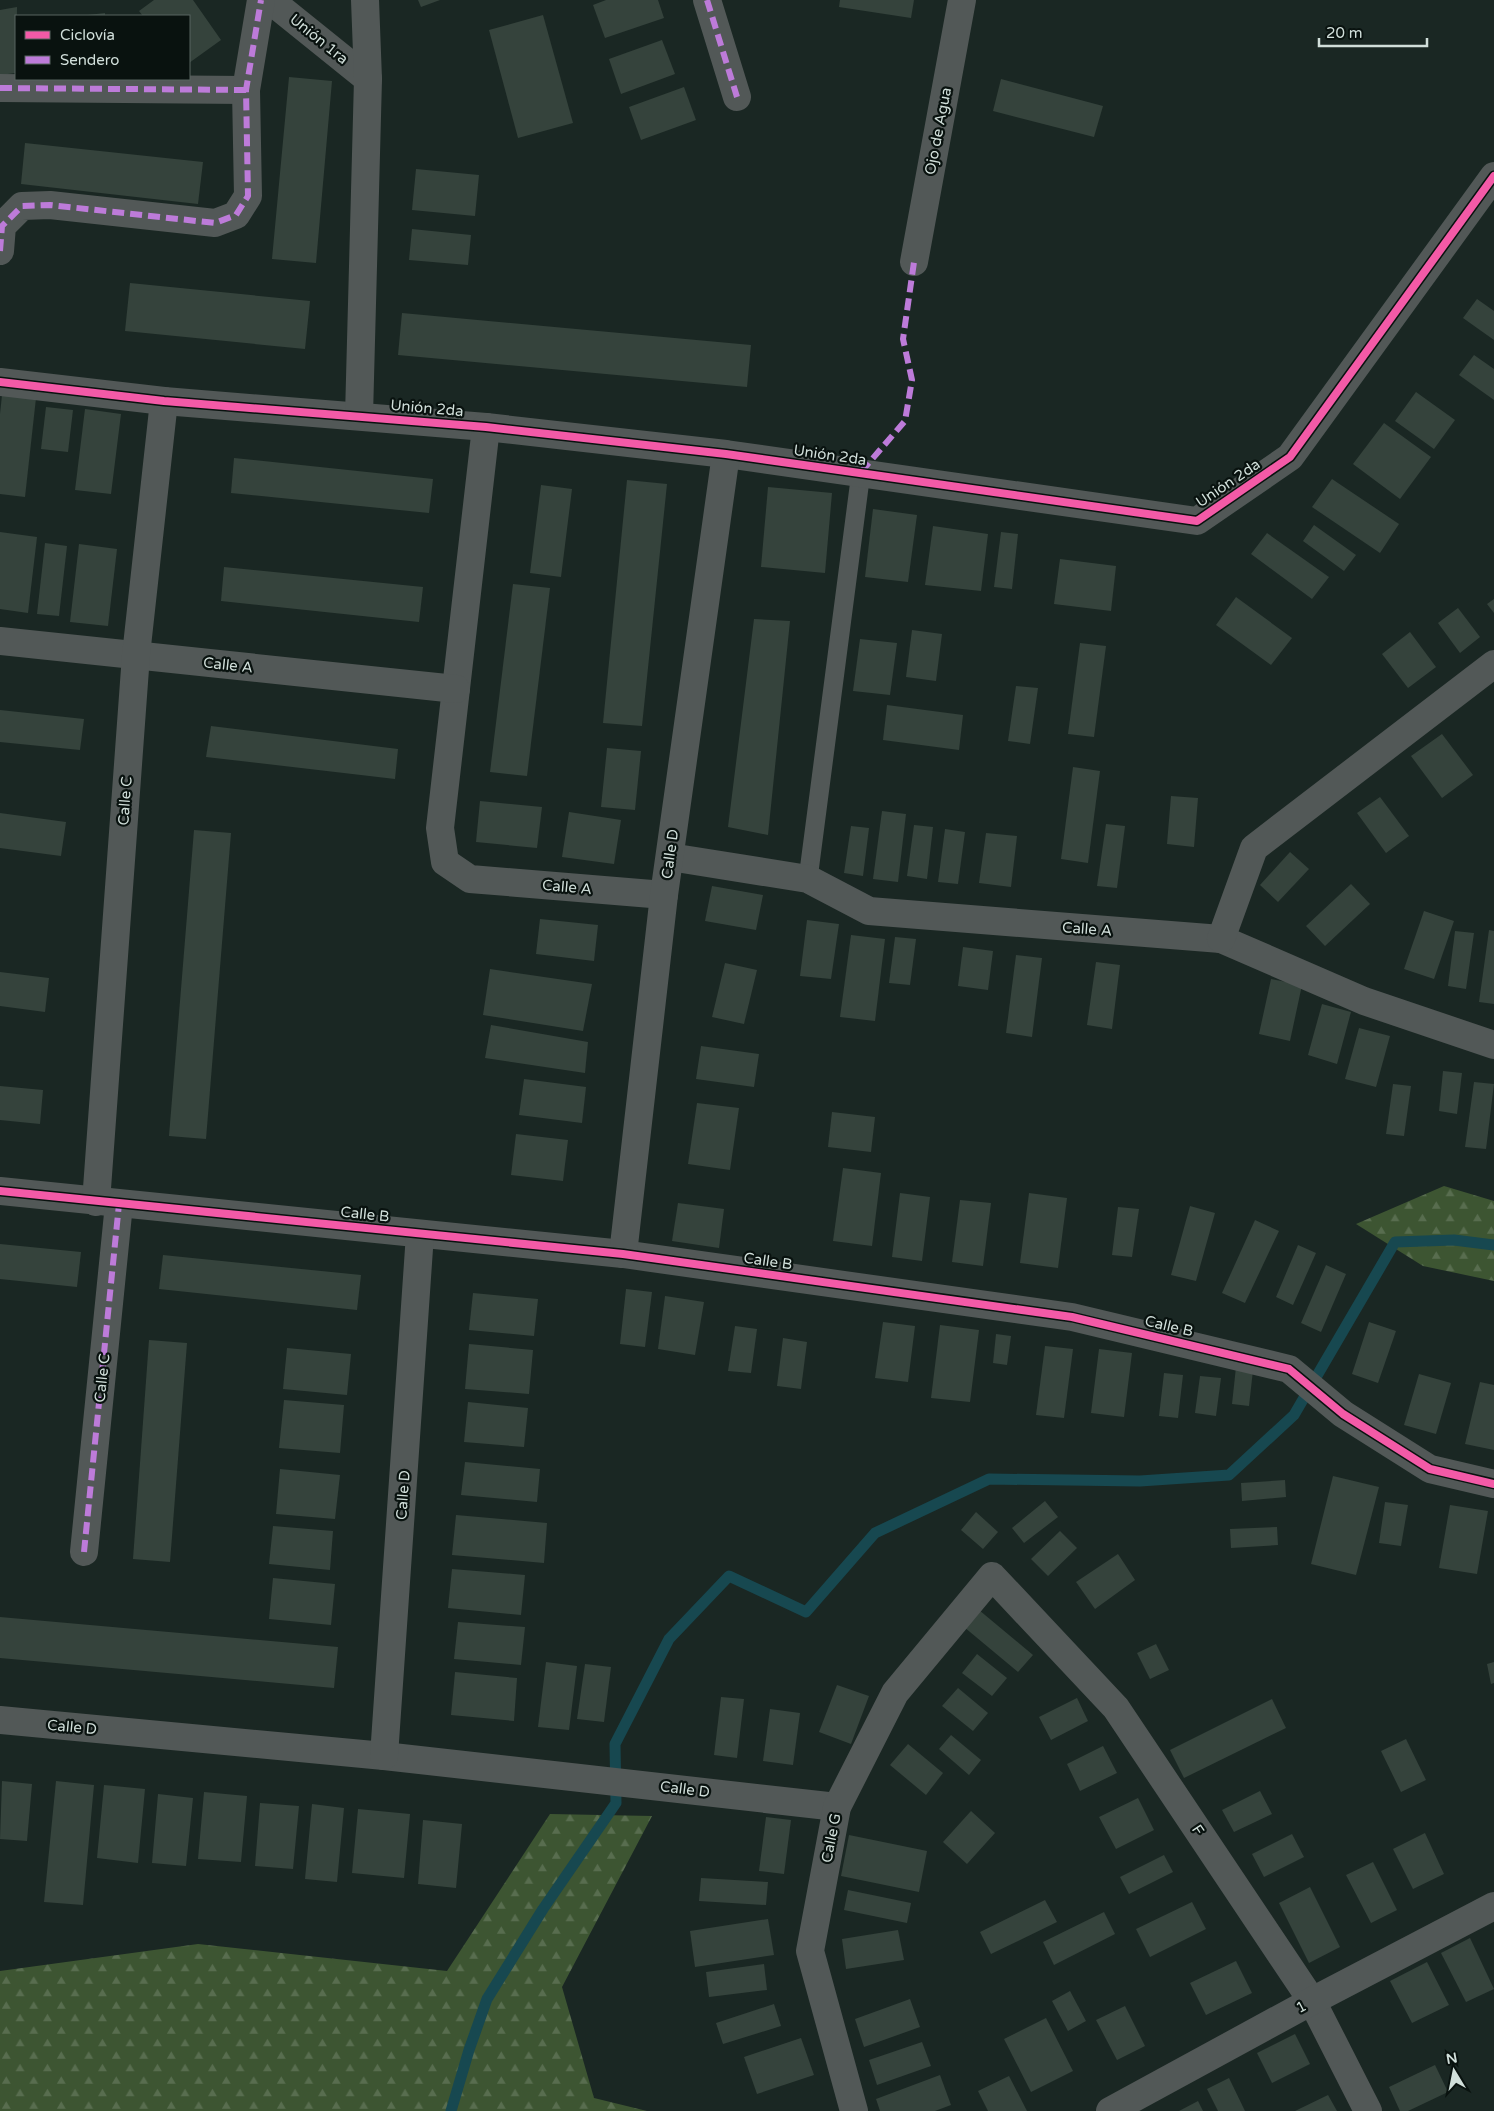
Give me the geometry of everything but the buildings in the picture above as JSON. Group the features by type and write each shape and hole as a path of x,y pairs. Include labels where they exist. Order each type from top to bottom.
{"street":[{"path":"0,252 2,226 22,206 50,205 215,223 236,215 248,196 246,90 261,0"},
{"name":"Unión 1ra","path":"270,0 368,79"},
{"path":"359,416 368,79 365,0"},
{"path":"707,0 737,97"},
{"name":"Ojo de Agua","path":"914,262 962,0"},
{"path":"0,88 246,90"},
{"name":"Unión 2da","path":"0,382 164,401 486,427 726,454 1197,521 1290,457 1494,176"},
{"name":"Calle C","path":"84,1552 108,1203 136,656 164,401"},
{"path":"456,689 486,427"},
{"name":"Calle D","path":"623,1254 664,895 726,454"},
{"name":"Calle A","path":"0,641 456,689 440,828 444,862 470,879 664,895"},
{"path":"1222,939 1254,848 1494,664"},
{"name":"Calle A","path":"670,857 808,879 869,912 1222,939 1364,1001 1494,1045"},
{"name":"Calle B","path":"0,1191 623,1254 1072,1318 1289,1369 1343,1414 1430,1469 1494,1484"},
{"name":"Calle D","path":"384,1756 420,1234"},
{"name":"Calle G","path":"854,2111 810,1951 836,1807 895,1693 992,1576"},
{"name":"F","path":"992,1576 1116,1708 1312,2001 1368,2111"},
{"name":"Calle D","path":"0,1720 384,1756 836,1807"},
{"name":"1","path":"1110,2111 1312,2001 1494,1906"}],"lane":[{"path":"808,879 861,472"}],"green space":[{"path":"1444,1186 1494,1201 1494,1281 1423,1266 1356,1224"},
{"path":"550,1814 652,1816 562,1987 594,2098 647,2111 0,2111 0,1971 198,1944 447,1971"}],"waterway":[{"path":"451,2111 469,2050 487,1999 543,1909 616,1803 615,1744 669,1639 729,1576 806,1612 875,1533 989,1479 1140,1481 1229,1475 1294,1415 1395,1242 1454,1240 1494,1245"}],"marked path":[{"path":"0,251 2,226 22,206 50,205 215,223 236,215 248,196 246,90 261,0"},
{"path":"707,0 737,97"},
{"path":"0,88 246,90"},
{"path":"861,472 905,421 912,380 903,339 914,262"},
{"path":"84,1552 119,1204"}],"cycle path":[{"path":"0,382 164,401 486,427 726,454 1197,521 1290,457 1494,176"},
{"path":"0,1191 623,1254 1072,1317 1289,1369 1343,1414 1430,1469 1494,1484"}]}
